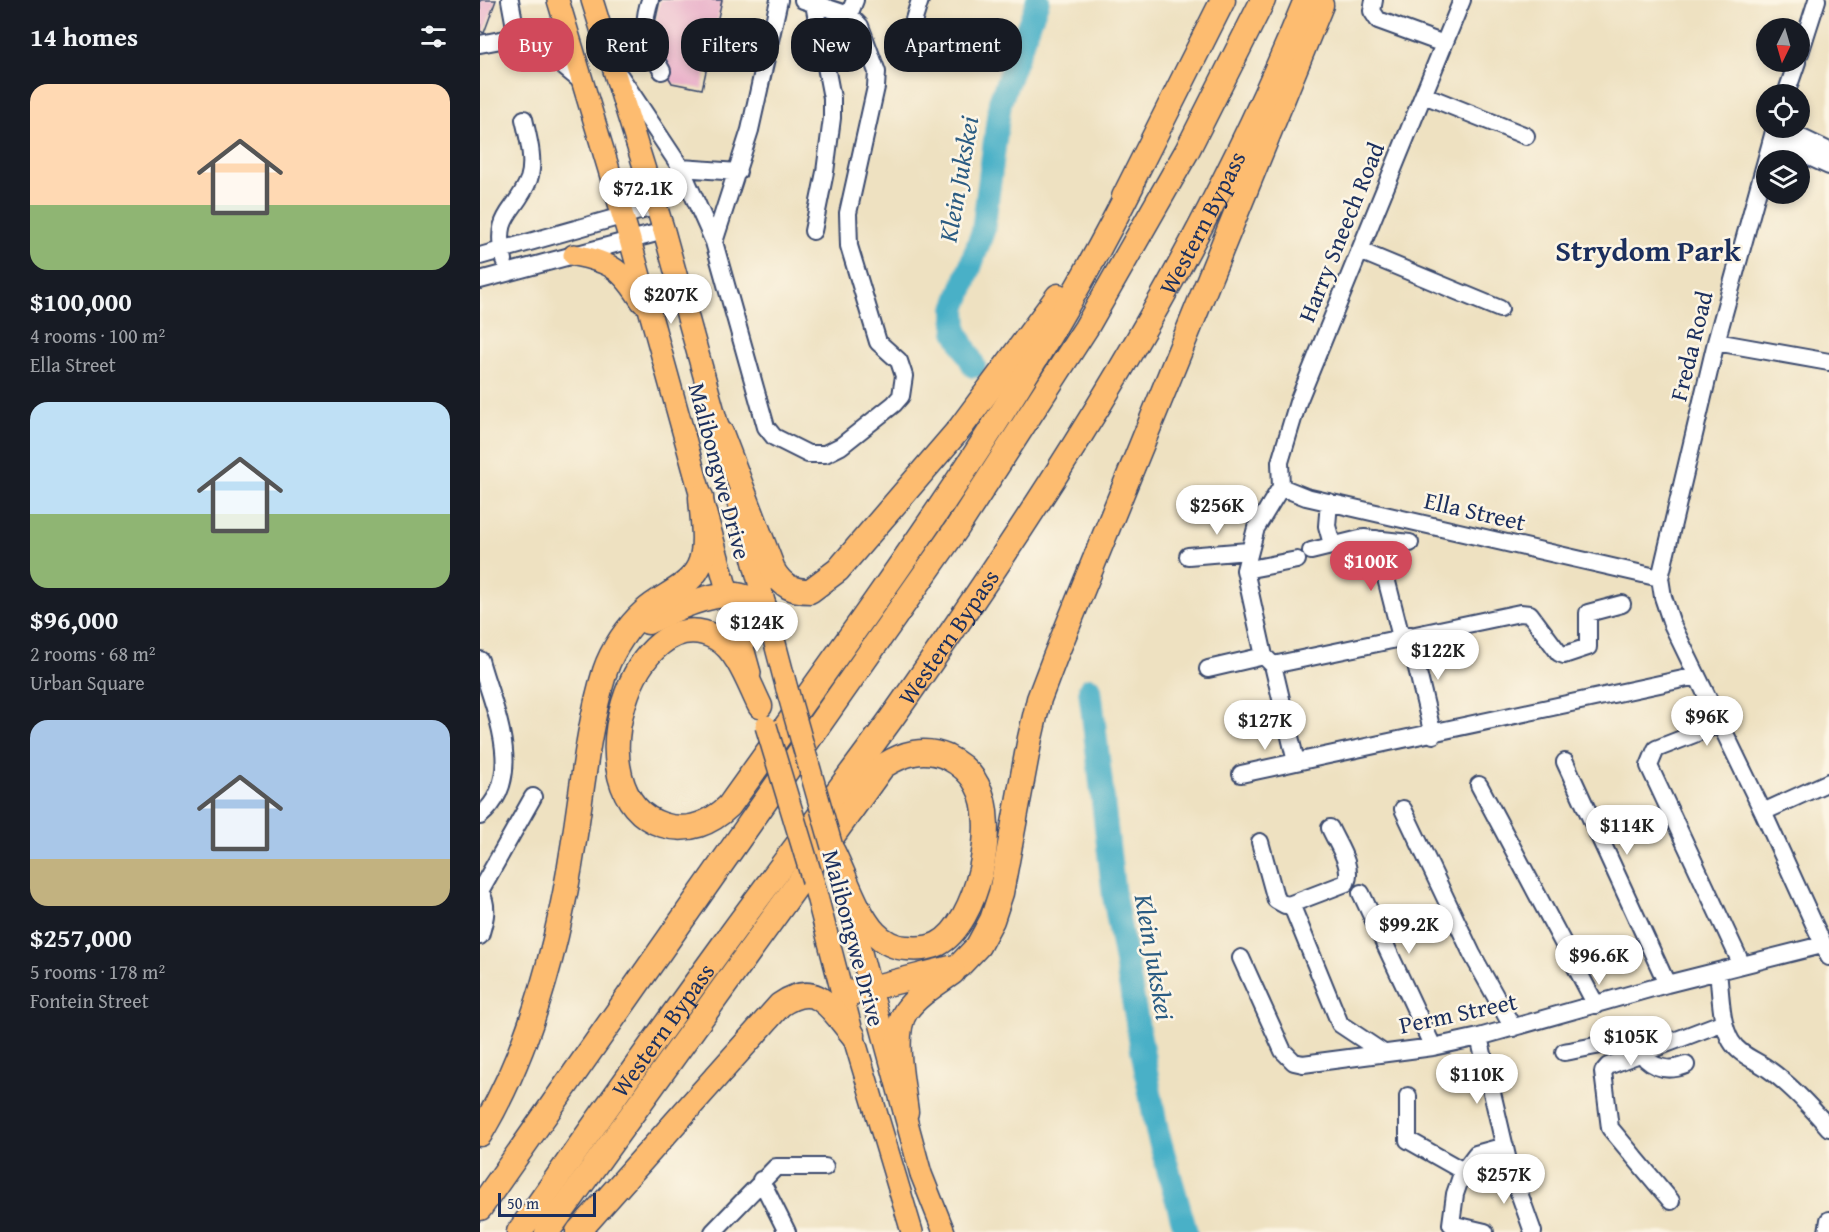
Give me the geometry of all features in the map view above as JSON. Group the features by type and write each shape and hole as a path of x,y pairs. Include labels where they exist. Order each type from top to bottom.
{"highway":[{"path":"763,716 732,654 716,638 703,633 687,632 670,637 656,645 634,677 620,722 618,765 628,799 640,812 654,821 679,828 710,822 729,806 936,516 1023,383 1090,268 1223,0"},
{"name":"Western Bypass","path":"480,1208 970,508 1086,328 1187,152 1263,0"},
{"name":"Western Bypass","path":"519,1232 725,942 891,719 1003,554 1120,370 1209,209 1306,0"},
{"path":"906,1112 898,1042 901,1021 917,999 959,966 978,946 992,920 1001,893 1030,738 1040,699 1055,657 1323,0"},
{"path":"721,433 774,572 782,584 790,588 810,591 838,570 962,427 1020,349 1132,185"},
{"path":"480,1134 518,1058 561,916 592,721 609,661 644,612 681,587 700,564 703,541 700,497"},
{"path":"630,631 670,611 728,596 746,597 764,606"},
{"path":"547,1232 883,766 899,756 913,752 935,752 952,759 966,770 978,785 985,810 986,830 979,878 968,909 956,929 939,944 922,949 900,948 880,938 866,920 833,850"},
{"path":"843,995 872,990 959,966"},
{"path":"578,1232 780,1005 794,995 804,993 824,1001 854,1035"}],"main road":[{"name":"Malibongwe Drive","path":"558,0 623,215 728,596 813,881 854,1035 912,1232"},
{"name":"Malibongwe Drive","path":"592,0 598,18"},
{"name":"Malibongwe Drive","path":"615,72 657,206 721,433 764,606 906,1112 921,1174 944,1232"},
{"path":"574,255 600,260 617,268 651,318"}],"street":[{"path":"510,0 516,18"},
{"path":"646,18 650,0"},
{"path":"714,242 738,172 779,0"},
{"path":"914,18 920,0"},
{"path":"1374,0 1372,11 1378,20 1444,44"},
{"name":"Harry Sneech Road","path":"1281,487 1280,462 1298,402 1462,0"},
{"path":"1810,24 1818,0"},
{"path":"617,72 681,168 714,242 766,428 774,437 808,454 825,454 841,446 894,404 904,386 904,376 899,361 878,342 847,233 848,213 876,87 877,72 852,8 808,2 832,98 832,118 813,231"},
{"path":"480,44 498,38"},
{"path":"570,72 581,81"},
{"path":"1424,95 1526,136"},
{"path":"507,272 502,250 503,220 524,189 531,167 524,119"},
{"name":"Freda Road","path":"1660,578 1716,342 1774,138"},
{"path":"1785,138 1829,166"},
{"path":"1793,138 1829,151"},
{"path":"681,168 738,172"},
{"path":"480,256 657,206"},
{"path":"480,280 664,231"},
{"path":"1360,251 1500,309"},
{"path":"1716,342 1829,362"},
{"path":"1281,487 1256,528 1248,551 1245,570 1296,762"},
{"name":"Ella Street","path":"1281,487 1286,491 1329,502 1660,578"},
{"path":"1329,502 1327,526 1332,544"},
{"path":"1245,570 1304,555 1332,544 1364,538 1410,543"},
{"path":"1376,539 1433,735"},
{"path":"1188,556 1248,551"},
{"path":"1660,578 1662,597 1672,624 1763,812 1825,951"},
{"path":"1208,669 1526,613 1559,653 1564,655 1588,647 1588,613 1622,604"},
{"path":"480,660 505,752 506,772 493,802 480,816"},
{"path":"1241,774 1433,735 1697,676"},
{"path":"1720,724 1664,745 1652,755 1649,766 1742,965"},
{"path":"1565,762 1667,984"},
{"path":"1763,812 1829,782"},
{"path":"1479,784 1596,1005"},
{"path":"480,936 487,914 485,899 480,891 533,796"},
{"path":"1403,809 1472,954 1513,1028"},
{"path":"1260,842 1276,900 1285,905 1291,904 1346,884 1349,873 1347,865 1330,828"},
{"path":"1361,893 1433,1047"},
{"path":"1291,904 1340,1024 1382,1052"},
{"name":"Perm Street","path":"1241,958 1283,1051 1294,1062 1304,1064 1433,1047 1513,1028 1742,965 1825,951"},
{"path":"1718,972 1724,1022 1731,1041 1741,1052 1769,1069 1808,1104 1829,1128"},
{"path":"1671,1201 1610,1128 1607,1121 1603,1072 1608,1066 1650,1048 1724,1022"},
{"path":"1479,1037 1505,1146 1521,1203 1533,1232"},
{"path":"1564,1052 1615,1044 1643,1044 1650,1048"},
{"path":"1650,1048 1645,1054 1646,1059 1653,1065 1676,1069 1686,1065"},
{"path":"1408,1096 1408,1140 1464,1171"},
{"path":"1485,1232 1453,1225 1450,1221 1455,1194 1464,1171 1476,1154 1505,1146"},
{"path":"713,1232 776,1167 825,1167"},
{"path":"761,1180 788,1232"},
{"path":"1827,1232 1829,1220"}],"building":[{"path":"480,0 496,0 484,33 480,31"},
{"path":"660,0 722,0 718,18 681,18 681,72 706,72 702,89 672,83 665,72 669,72 669,18 656,18"}],"waterway":[{"name":"Klein Jukskei","path":"974,366 956,331 955,309 983,231 1000,102 1038,0"},
{"name":"Klein Jukskei","path":"1090,689 1114,896 1157,1131 1186,1232"}],"district":[{"name":"Strydom Park","path":"1648,250"}]}
